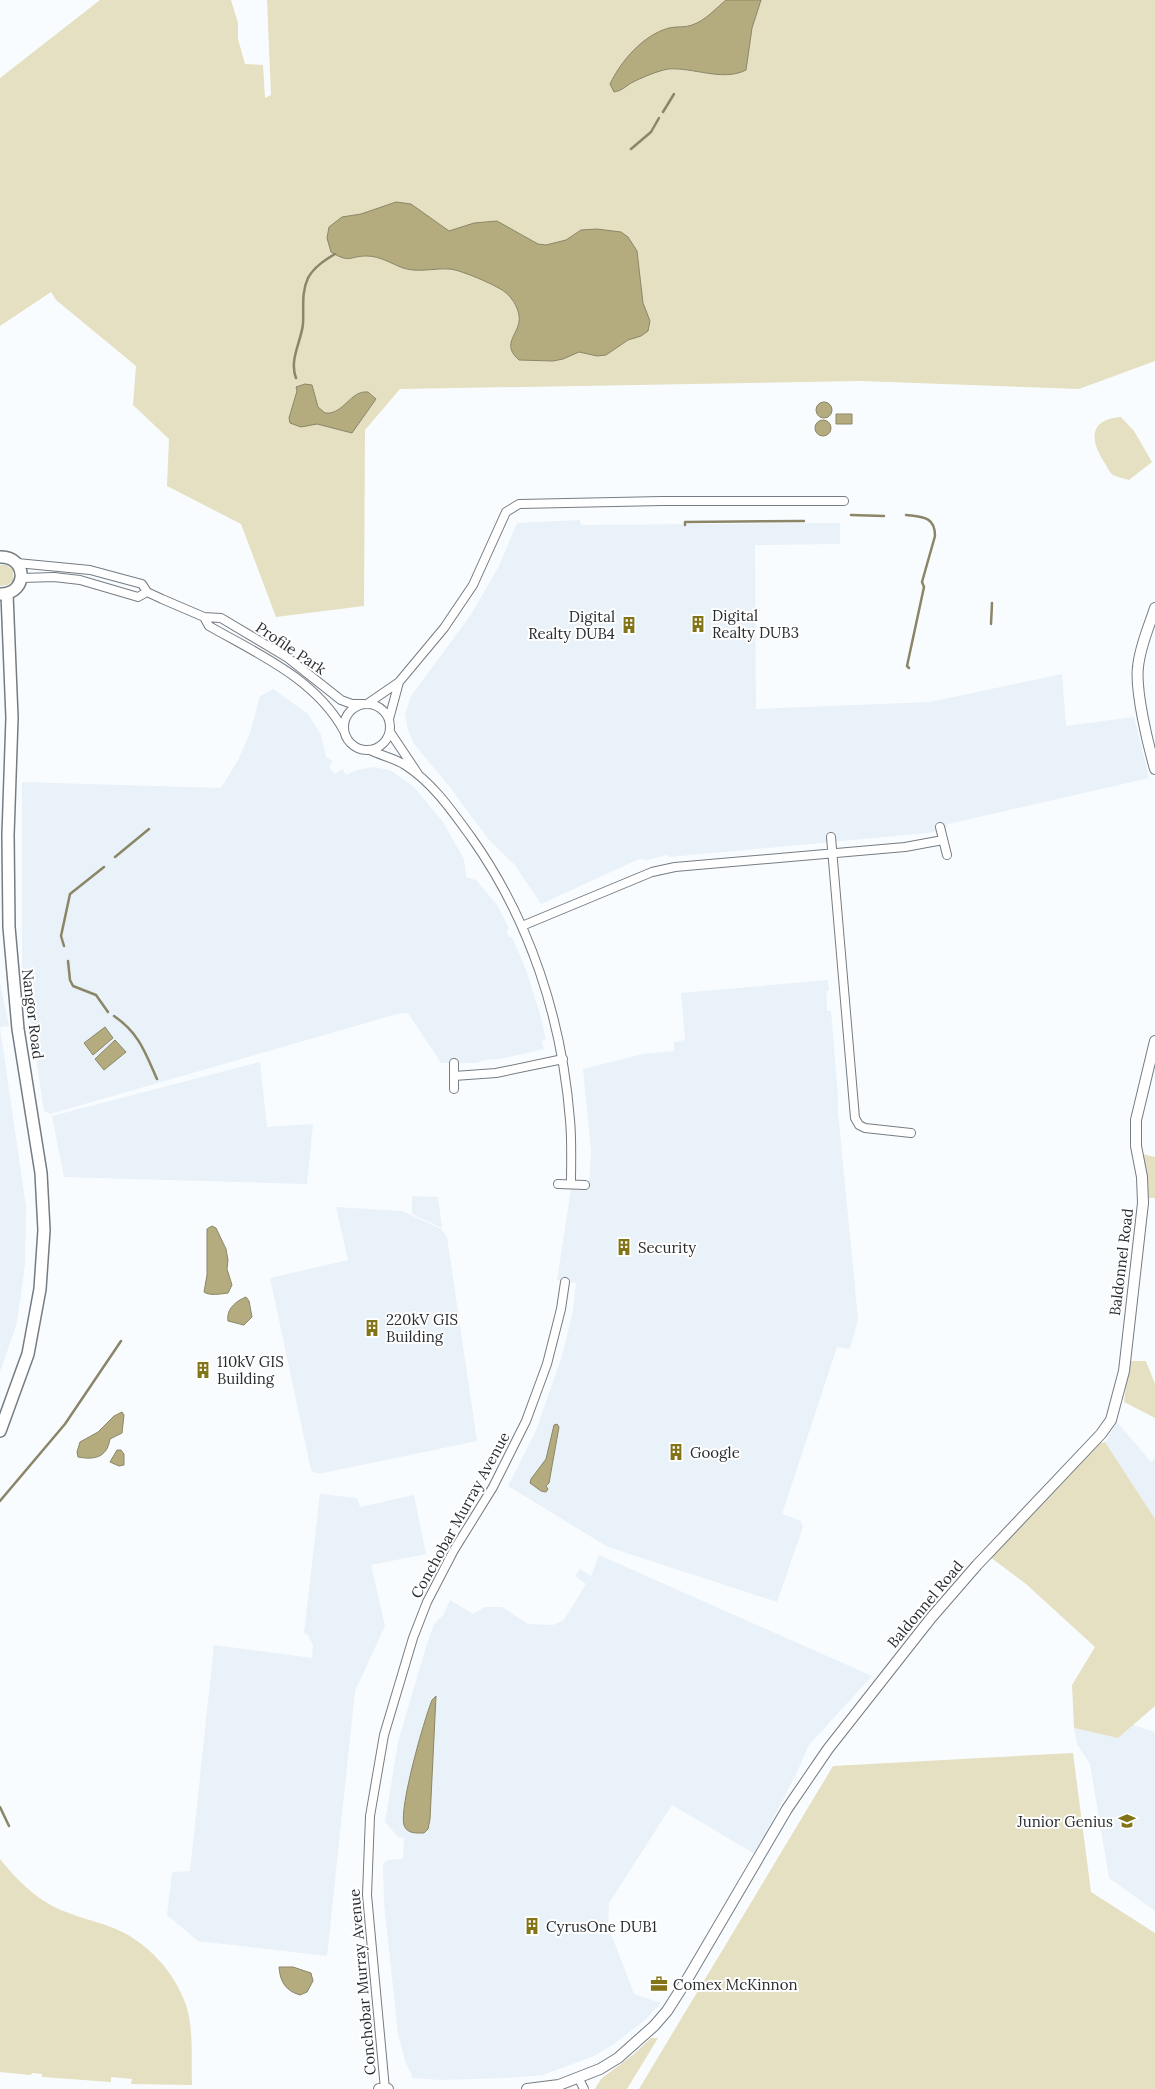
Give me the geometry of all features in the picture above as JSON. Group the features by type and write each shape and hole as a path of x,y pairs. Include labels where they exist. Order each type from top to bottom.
{"main road":[{"path":"0,556 9,558 17,563 20,567 22,578"},
{"name":"Nangor Road","path":"0,1431 28,1354 40,1288 44,1230 41,1173 20,1044 13,987 9,927 8,835 12,710 4,594 17,588 22,578"}],"street":[{"path":"421,777 393,759 354,746 346,737 344,724 350,711 400,682 444,628 473,586 506,512 519,504 671,501 844,501"},
{"name":"Profile Park","path":"17,563 90,570 119,576 142,584 147,592 204,617 221,618 288,658 341,700 352,704 365,704"},
{"name":"Profile Park","path":"22,578 54,576 80,580 138,597 147,592"},
{"path":"1155,608 1143,643 1138,668 1141,702 1155,769"},
{"name":"Profile Park","path":"204,617 209,626 280,666 321,698 335,714 344,731"},
{"path":"400,682 389,719 390,732 421,777 453,812 490,863 522,926 540,969 563,1059 570,1121 571,1184"},
{"path":"365,704 379,707 389,719"},
{"path":"370,750 382,745 390,732"},
{"path":"940,827 947,855"},
{"path":"831,837 855,1118 865,1128 911,1133"},
{"path":"522,926 652,872 700,864 905,847 944,840"},
{"name":"Baldonnel Road","path":"527,2089 559,2085 579,2079 618,2058 638,2043 667,2011 788,1809 828,1749 931,1618 977,1565 1112,1420 1124,1370 1143,1210 1142,1177 1136,1146 1136,1120 1155,1041"},
{"path":"454,1076 496,1073 563,1059"},
{"path":"454,1063 454,1089"},
{"path":"558,1184 585,1185"},
{"name":"Conchobar Murray Avenue","path":"387,2089 367,1895 370,1816 384,1735 413,1638 434,1588 454,1550 493,1487 526,1421 549,1355 561,1309 565,1282"},
{"path":"579,2079 584,2089"},
{"path":"379,2089 387,2089"}],"shaded area":[{"path":"100,0 231,0 238,23 238,39 245,64 263,65 265,98 271,95 267,0 1155,0 1155,361 1079,389 861,381 400,389 365,430 364,606 276,617 241,524 167,486 169,439 133,405 136,366 56,300 51,292 0,326 0,78"},
{"path":"726,0 761,0 752,28 746,70 728,75 668,69 644,77 614,92 610,84 620,67 634,50 650,36 669,28 697,23"},
{"path":"396,202 411,204 449,231 474,223 497,221 538,244 546,245 566,240 581,230 597,229 621,232 628,237 637,251 643,303 650,321 648,331 641,336 628,340 606,355 597,356 579,352 553,361 519,360 511,350 511,345 519,322 519,314 511,298 501,289 478,278 454,270 409,269 377,257 361,256 346,259 331,252 327,238 329,227 342,217 361,214"},
{"path":"305,384 312,385 318,407 325,413 332,413 362,392 368,392 376,399 352,433 317,424 301,427 290,423 289,418 297,391 296,387"},
{"path":"821,402 827,402 832,407 830,416 821,418 816,413 816,407"},
{"path":"836,414 852,414 852,424 836,424"},
{"path":"1121,417 1134,431 1152,462 1129,480 1113,475 1110,472 1096,446 1095,432 1098,426 1103,422"},
{"path":"820,420 826,420 831,425 829,434 820,436 815,431 815,425"},
{"path":"580,520 581,525 840,523 840,544 755,545 756,709 930,702 1062,674 1066,726 1134,717 1149,778 948,824 946,828 936,832 670,857 667,855 647,860 639,859 541,904 515,865 489,840 449,786 414,744 408,730 405,714 411,696 470,616 498,568 517,523"},
{"path":"0,565 7,565 13,570 13,580 8,585 0,586"},
{"path":"273,689 308,714 321,735 326,757 333,761 329,767 335,774 342,769 346,775 357,770 373,767 390,770 414,787 443,822 464,859 466,877 476,880 497,905 509,929 506,931 510,938 512,937 526,970 540,1014 546,1040 542,1041 544,1049 500,1059 484,1060 477,1063 441,1063 408,1013 397,1014 50,1114 44,1111 22,965 22,782 221,788 238,760 250,733 260,696"},
{"path":"828,980 829,991 826,991 827,1011 831,1011 838,1112 858,1319 850,1349 837,1347 782,1514 801,1521 803,1527 777,1602 608,1547 508,1486 535,1433 562,1356 573,1311 576,1283 557,1280 571,1189 589,1190 591,1151 583,1069 643,1054 674,1051 674,1042 685,1040 681,993"},
{"path":"0,983 9,1026 0,1027"},
{"path":"0,1027 26,1207 25,1264 21,1295 16,1326 0,1372"},
{"path":"105,1027 113,1038 93,1055 84,1043"},
{"path":"115,1040 126,1052 104,1070 95,1059"},
{"path":"260,1062 267,1127 313,1124 307,1184 64,1177 52,1116"},
{"path":"1142,1154 1155,1157 1155,1198 1148,1198 1147,1176"},
{"path":"412,1196 438,1197 442,1228 412,1214"},
{"path":"336,1207 402,1211 441,1229 447,1237 477,1441 323,1473 315,1473 311,1470 270,1278 348,1260"},
{"path":"212,1226 216,1228 226,1249 227,1269 232,1285 228,1293 212,1294 204,1292 207,1275 207,1229"},
{"path":"246,1297 249,1301 252,1317 244,1325 228,1321 230,1309"},
{"path":"1129,1361 1146,1361 1155,1384 1155,1418 1124,1402"},
{"path":"122,1412 124,1415 122,1433 110,1439 103,1454 94,1458 78,1457 77,1452 80,1442 98,1432 114,1416"},
{"path":"1117,1422 1151,1462 1155,1458 1155,1519 1105,1442"},
{"path":"557,1424 559,1427 549,1483 546,1486 548,1489 546,1492 541,1491 530,1483 546,1459 554,1425"},
{"path":"1105,1442 1155,1519 1155,1706 1118,1738 1074,1728 1072,1685 1095,1647 1026,1584 990,1557 1096,1444"},
{"path":"117,1450 121,1450 124,1454 124,1465 119,1466 110,1462"},
{"path":"320,1494 357,1498 360,1507 414,1495 426,1554 371,1565 385,1626 355,1691 327,1956 198,1941 167,1915 172,1872 190,1871 214,1645 312,1658 313,1645 308,1635 304,1633"},
{"path":"599,1555 872,1676 809,1745 755,1854 672,1805 609,1903 608,1926 634,1994 661,2003 645,2020 614,2044 594,2056 543,2075 440,2080 413,2078 405,2061 398,2034 384,1903 383,1864 387,1860 403,1859 404,1838 398,1837 385,1822 398,1742 434,1624 444,1614 450,1600 473,1614 485,1607 502,1607 528,1624 553,1625 564,1620 586,1584 575,1576 580,1569 591,1576"},
{"path":"436,1696 430,1819 428,1829 424,1833 415,1833 407,1830 404,1825 405,1801 424,1725 432,1700"},
{"name":"Junior Genius","path":"1133,1725 1155,1732 1155,1911 1109,1878 1090,1764 1077,1744 1074,1728 1118,1738"},
{"path":"1073,1753 1091,1892 1155,1933 1155,2089 639,2089 833,1766"},
{"path":"0,1859 21,1882 51,1906 124,1933 147,1948 157,1958 181,1992 189,2015 192,2085 131,2084 132,2079 111,2077 111,2082 42,2077 42,2074 32,2073 31,2075 0,2072"},
{"path":"279,1967 293,1967 311,1973 313,1981 307,1992 300,1995 287,1988 282,1981"},
{"path":"651,2038 658,2038 627,2089 595,2089 601,2079 634,2054"}],"waterway":[{"path":"663,112 674,94"},
{"path":"631,149 651,132 659,118"},
{"path":"296,378 294,364 302,331 306,284 310,274 335,254"},
{"path":"851,515 884,516"},
{"path":"906,515 922,517 930,521 933,525 935,536 922,582 924,587 907,666 909,668"},
{"path":"685,525 685,522 804,521"},
{"path":"991,624 992,603"},
{"path":"115,857 149,829"},
{"path":"64,946 61,936 70,894 104,867"},
{"path":"68,961 70,980 73,986 96,995 108,1012"},
{"path":"114,1016 123,1022 135,1036 145,1052 157,1079"},
{"path":"0,1501 65,1424 121,1341"},
{"path":"0,1807 9,1826"}],"place":[{"name":"Digital Realty DUB3","path":"698,624"},
{"name":"Digital Realty DUB4","path":"629,625"},
{"name":"Security","path":"624,1247"},
{"name":"220kV GIS Building","path":"372,1328"},
{"name":"110kV GIS Building","path":"203,1370"},
{"name":"Google","path":"676,1452"},
{"name":"Junior Genius","path":"1127,1821"},
{"name":"CyrusOne DUB1","path":"532,1926"},
{"name":"Comex McKinnon","path":"659,1984"}]}
